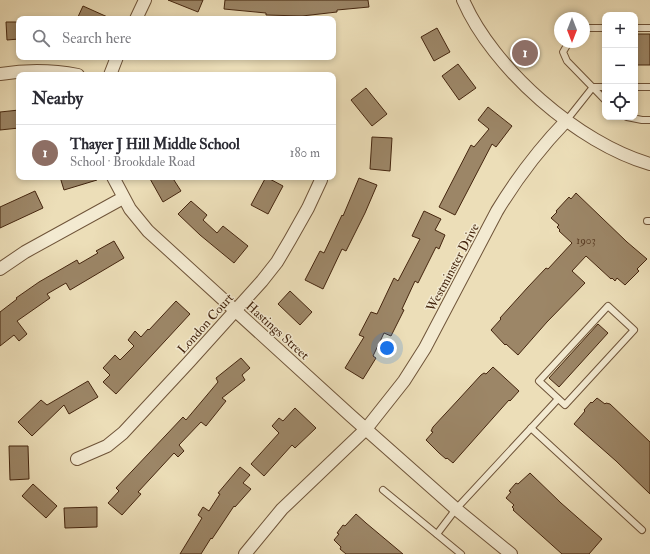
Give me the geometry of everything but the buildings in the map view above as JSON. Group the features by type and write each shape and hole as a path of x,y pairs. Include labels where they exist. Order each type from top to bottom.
{"street":[{"path":"137,16 145,0"},
{"path":"463,0 477,26 503,61 530,89 566,121 606,147 650,164"},
{"path":"111,72 116,60"},
{"path":"0,74 16,72"},
{"path":"20,72 58,72"},
{"name":"Westminster Drive","path":"245,554 287,504 366,429 404,381 425,348 508,192 534,156 566,121"},
{"name":"Hastings Street","path":"114,180 130,209 148,231 366,429"},
{"name":"London Court","path":"77,459 107,446 123,433 277,262 308,208 321,180"},
{"path":"0,268 25,252 123,198"},
{"path":"366,429 456,509 511,554"}],"lane":[{"path":"590,28 602,28"},
{"path":"638,28 650,28"},
{"path":"565,48 563,52 567,61 602,97"},
{"path":"566,121 593,88 602,87"},
{"path":"638,87 650,87"},
{"path":"638,119 650,120"},
{"path":"608,306 634,330 565,405 558,398 539,381 608,306"},
{"path":"437,534 456,509 558,398"},
{"path":"531,428 642,530"},
{"path":"383,490 461,554"}],"place":[{"name":"Thayer J Hill Middle School","path":"525,53"}]}
